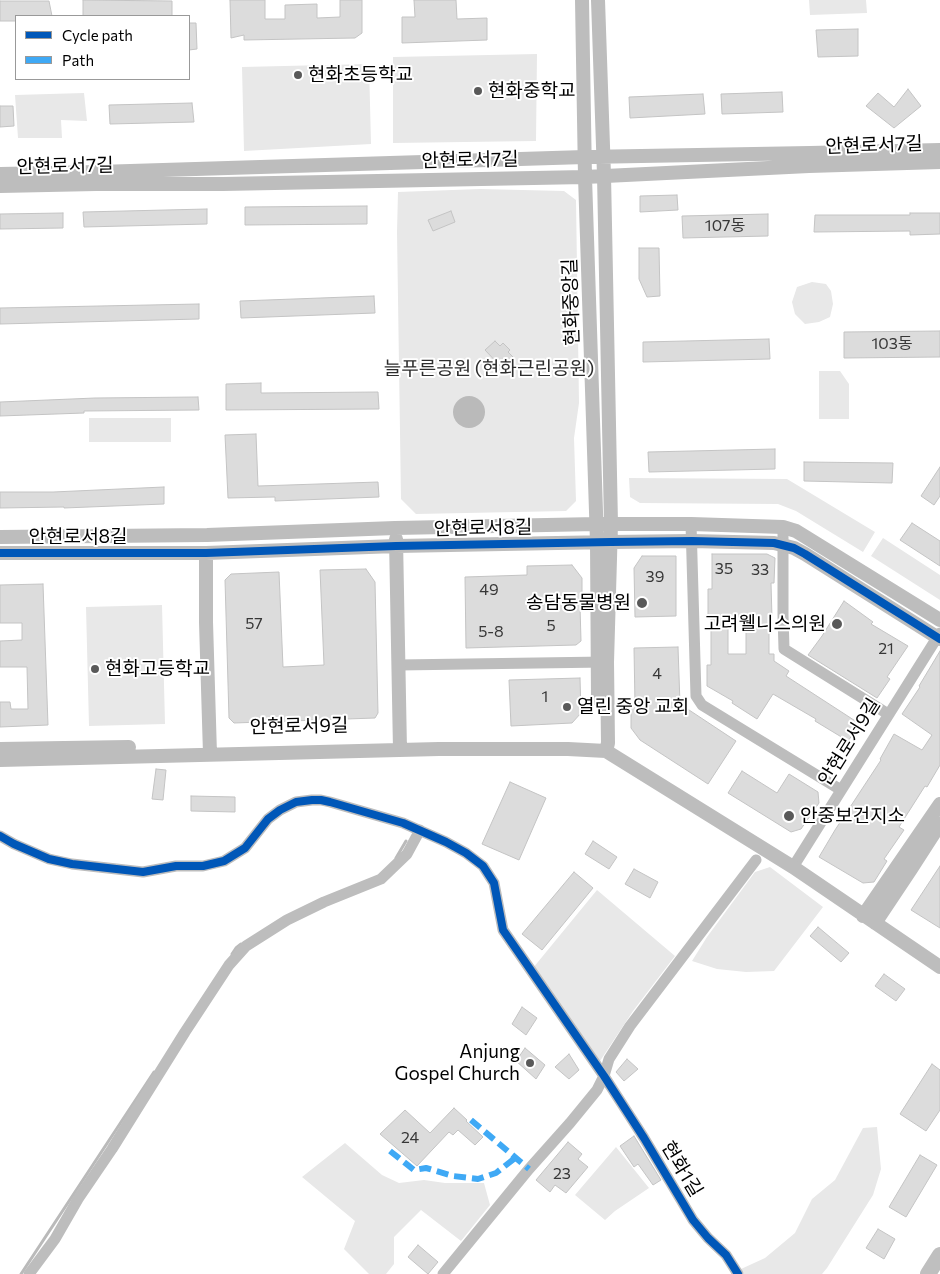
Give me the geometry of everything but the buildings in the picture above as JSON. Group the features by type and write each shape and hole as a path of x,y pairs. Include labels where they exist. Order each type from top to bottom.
{"main road":[{"path":"928,1274 940,1255"}],"street":[{"name":"현화중앙길","path":"582,0 585,177 604,524 603,746"},
{"path":"598,0 604,157 604,524"},
{"name":"안현로서7길","path":"0,174 585,157 940,150"},
{"name":"안현로서7길","path":"0,186 585,177 809,166 940,162"},
{"name":"안현로서8길","path":"0,537 207,535 395,528 604,524 783,527 796,531 940,620"},
{"path":"691,524 696,696 702,705 841,790"},
{"path":"783,527 784,649 888,714"},
{"path":"395,528 400,746"},
{"name":"안현로서8길","path":"0,554 206,553 396,546 604,542 692,541 774,543 794,548 805,554 939,636"},
{"path":"206,553 210,750"},
{"name":"안현로서9길","path":"794,865 939,636"},
{"path":"399,666 602,662"},
{"name":"안현로서9길","path":"0,749 210,750 400,746 603,746"},
{"path":"603,746 655,774 871,916 940,958"},
{"name":"안현로서9길","path":"0,760 210,750"},
{"name":"현화1길","path":"0,836 49,859 72,864 144,872 176,866 203,866 224,861 245,848 268,819 280,810 296,802 312,800 330,802 403,823 466,853 483,866 494,883 503,930 604,1076 693,1220 726,1255 738,1274"},
{"path":"871,916 940,804"},
{"path":"871,916 912,869 940,824"},
{"path":"29,1274 55,1240 78,1199 229,965 246,946 287,920 324,902 381,879 407,854 420,830"},
{"path":"443,1274 597,1090 609,1059 630,1026 756,860"},
{"path":"871,916 940,967"}],"green space":[{"path":"809,0 866,0 867,13 810,15"},
{"path":"537,54 536,141 393,143 393,57"},
{"path":"369,64 371,144 244,151 242,67"},
{"path":"84,93 87,121 61,120 62,138 18,138 15,95"},
{"name":"늘푸른공원 (현화근린공원)","path":"480,189 564,191 576,200 579,403 574,438 576,501 566,511 416,514 401,499 398,192"},
{"path":"812,282 826,284 831,291 833,304 830,317 819,322 805,324 795,314 792,302 797,287"},
{"path":"819,371 840,371 849,384 849,419 819,419"},
{"path":"89,418 171,418 171,442 89,442"},
{"path":"629,478 787,479 875,532 863,552 796,511 778,504 640,503 630,497"},
{"path":"883,538 940,575 940,600 871,556"},
{"path":"162,605 165,724 89,726 86,607"},
{"path":"770,867 823,907 774,971 746,972 717,969 692,961 707,937 755,872"},
{"path":"597,890 675,956 633,1011 600,1061 533,968"},
{"path":"877,1127 881,1169 873,1195 822,1274 744,1274 741,1269 765,1258 795,1233 812,1199 835,1180 863,1128"},
{"path":"345,1143 382,1175 399,1183 424,1180 445,1183 484,1183 490,1205 461,1241 421,1210 394,1237 394,1264 386,1274 369,1274 344,1249 355,1221 302,1177"},
{"path":"616,1147 649,1188 605,1220 575,1195"}],"shaded area":[{"path":"469,396 481,400 485,412 481,424 469,428 457,424 453,412 457,400"}],"waterway":[{"path":"396,858 406,841"},
{"path":"232,954 241,944"},
{"path":"21,1274 154,1072"}],"marked path":[{"path":"471,1120 529,1169"},
{"path":"390,1151 414,1170 426,1168 453,1176 478,1179 496,1173 515,1158"}],"cycle path":[{"path":"0,553 206,553 396,546 611,542 774,543 794,548 805,554 940,639"},
{"path":"0,836 49,859 72,864 143,872 176,866 203,866 224,861 245,848 268,819 280,810 296,802 321,800 403,823 466,853 483,866 494,883 503,930 604,1076 693,1220 726,1255 738,1274"}],"place":[{"name":"현화초등학교","path":"298,75"},
{"name":"현화중학교","path":"478,91"},
{"name":"송담동물병원","path":"642,603"},
{"name":"고려웰니스의원","path":"837,624"},
{"name":"현화고등학교","path":"95,669"},
{"name":"열린 중앙 교회","path":"567,707"},
{"name":"안중보건지소","path":"789,816"},
{"name":"Anjung Gospel Church","path":"530,1063"}]}
